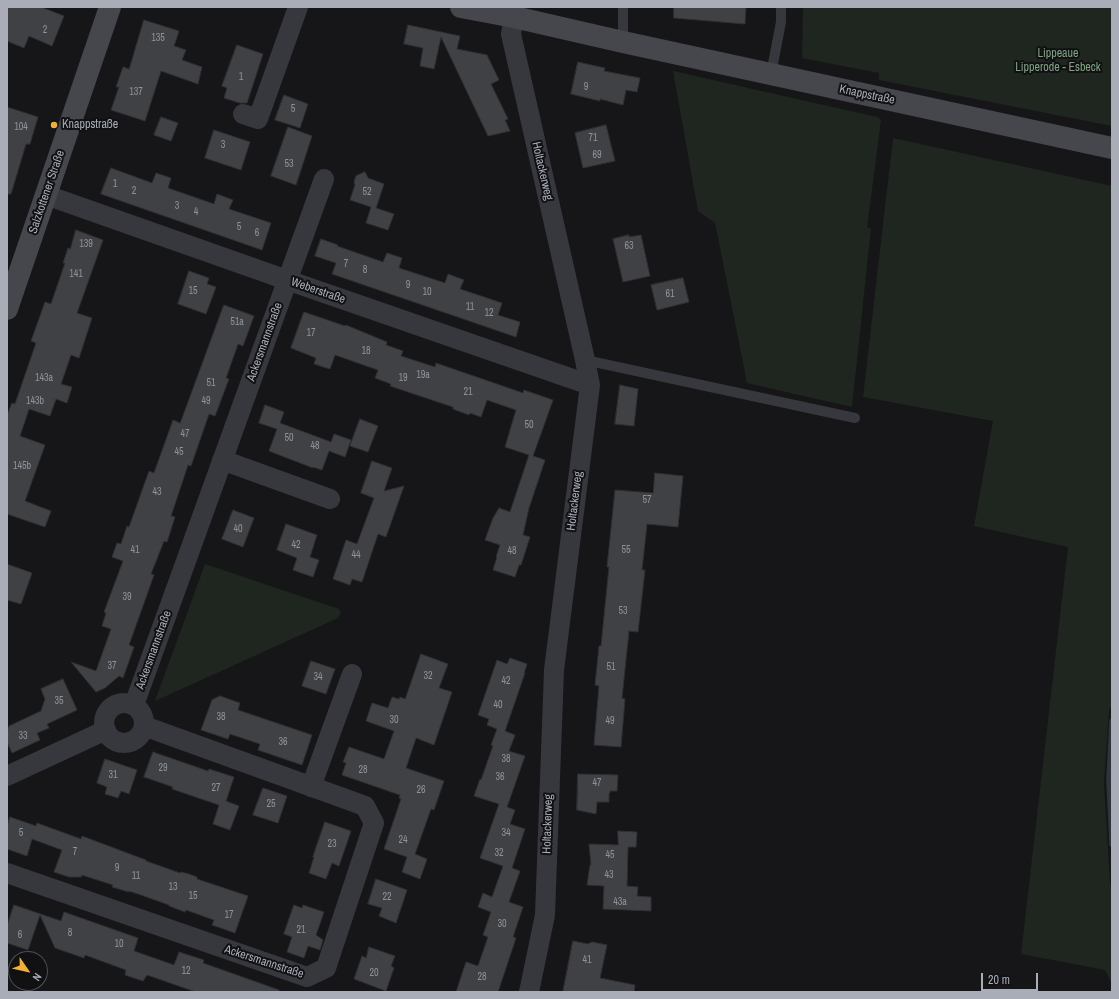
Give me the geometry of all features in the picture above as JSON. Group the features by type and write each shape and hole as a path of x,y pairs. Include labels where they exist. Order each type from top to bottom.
{"street":[{"name":"Salzkottener Straße","path":"7,309 110,7"},
{"path":"243,114 258,119 298,7"},
{"name":"Knappstraße","path":"461,7 487,10 623,42 1112,148"},
{"name":"Holtackerweg","path":"514,17 511,34 590,385 554,670 545,914 529,992"},
{"name":"Ackersmannstraße","path":"134,705 324,179"},
{"name":"Weberstraße","path":"46,195 590,385"},
{"path":"222,460 330,499"},
{"path":"311,787 352,674"},
{"name":"Ackersmannstraße","path":"7,873 307,977 326,968 374,823 365,806 144,726 142,714 134,705 120,703 113,706 109,710 104,721 106,730"},
{"path":"7,776 106,730 112,738 118,742 125,743 136,739 141,734 144,726"}],"lane":[{"path":"623,7 623,42"},
{"path":"771,74 781,22 781,7"},
{"path":"585,360 855,418"}],"green space":[{"name":"Lippeaue Lipperode - Esbeck","path":"803,7 1112,7 1112,126 879,80 879,73 802,58"},
{"path":"673,71 877,117 881,120 867,228 871,228 852,407 747,383 715,223 698,211"},
{"path":"893,138 1112,186 1112,703 1109,711 1104,782 1110,883 1112,889 1112,984 1105,970 1021,954 1068,547 974,526 993,421 863,397"},
{"path":"205,564 339,609 341,613 338,618 155,701"}],"building":[{"path":"7,7 41,7 64,16 52,46 29,36 24,48 7,41"},
{"path":"674,7 746,7 745,24 674,18"},
{"path":"144,20 179,31 174,46 186,50 182,60 202,67 198,84 161,71 145,121 111,110 119,87 116,87 123,67 129,69"},
{"path":"408,25 460,36 457,49 487,55 499,80 491,84 508,119 505,120 510,131 488,136 441,37 434,69 420,66 423,48 404,44"},
{"path":"237,45 263,54 247,103 240,103 224,98 227,88 222,86"},
{"path":"578,62 605,68 604,71 640,78 637,92 626,90 623,105 571,94"},
{"path":"284,95 308,104 300,128 275,120"},
{"path":"7,107 38,117 30,144 26,144 11,194 7,194"},
{"path":"161,117 178,123 171,141 154,135"},
{"path":"606,125 615,161 583,168 575,133"},
{"path":"288,127 312,136 296,185 271,176"},
{"path":"214,130 250,142 241,170 205,158"},
{"path":"111,168 152,183 156,173 171,178 168,188 214,204 217,194 233,200 229,209 271,223 262,250 101,194"},
{"path":"365,172 368,178 384,184 376,208 394,214 388,230 366,223 371,207 350,200 355,185 354,182 356,176"},
{"path":"76,230 103,240 77,313 92,318 79,358 71,355 61,384 72,387 67,403 56,399 50,416 29,409 20,436 45,445 25,501 51,511 45,527 7,514 7,415 12,403 15,404 36,343 31,341 45,302 51,304 65,263 63,263 68,248 70,249"},
{"path":"629,235 629,237 641,235 650,276 623,282 613,239"},
{"path":"321,239 383,262 387,253 402,258 399,268 445,283 448,274 464,280 460,289 502,303 498,315 520,322 516,337 332,274 336,263 315,256"},
{"path":"189,271 209,278 207,284 216,287 206,314 178,304"},
{"path":"683,278 689,302 657,310 651,285"},
{"path":"224,305 254,316 243,346 238,344 226,378 229,379 215,416 209,414 191,466 188,465 171,516 175,517 167,542 164,541 151,574 154,575 129,645 134,647 123,678 119,676 105,688 96,692 71,662 96,671 111,629 102,626 106,613 104,612 123,561 112,557 117,543 121,544 127,526 129,527 149,471 154,473 173,420 180,423"},
{"path":"304,312 345,326 346,325 387,342 386,345 403,351 401,356 435,367 436,363 523,393 524,390 553,400 533,456 545,460 529,508 523,535 530,537 521,565 519,565 515,577 493,570 500,545 485,540 493,518 499,508 510,512 529,455 505,447 516,410 487,400 481,417 470,413 469,415 453,409 453,407 390,386 391,384 375,378 378,370 335,355 330,369 314,364 316,358 291,348"},
{"path":"620,385 638,389 634,426 615,424"},
{"path":"265,405 284,412 280,423 331,442 334,434 351,440 345,457 329,451 322,470 269,451 277,429 259,423"},
{"path":"360,419 378,426 368,452 350,446"},
{"path":"372,461 392,468 384,491 404,486 386,537 378,534 362,582 352,579 350,585 333,579 346,540 357,544 374,498 361,493"},
{"path":"655,473 683,476 678,527 647,524 642,570 645,570 638,632 629,631 622,698 625,699 621,747 594,745 599,686 595,685 599,646 601,646 615,490 653,493"},
{"path":"233,510 254,518 243,547 222,539"},
{"path":"286,524 317,535 310,557 319,560 313,577 293,570 297,558 277,550"},
{"path":"7,564 32,573 21,604 7,600"},
{"path":"421,654 448,664 439,688 452,692 434,745 416,738 406,768 444,781 434,810 431,809 415,854 427,859 420,879 402,872 407,857 384,849 401,799 399,798 400,795 342,775 346,763 343,762 349,747 384,759 394,731 366,721 372,703 388,708 392,697 399,699 400,697 405,699"},
{"path":"510,658 527,664 505,731 515,735 509,751 525,756 507,807 515,810 510,824 525,829 512,868 520,871 509,902 523,907 513,937 516,938 498,992 456,992 466,962 478,966 488,937 483,935 491,912 478,907 483,893 492,897 503,866 480,858 499,804 474,796 493,746 491,745 497,729 487,725 489,719 478,715 497,660 507,664"},
{"path":"311,661 335,669 326,694 302,686"},
{"path":"63,679 77,710 47,724 49,728 37,733 40,740 12,753 7,742 7,731 9,726 41,711 45,699 41,689"},
{"path":"220,696 240,703 238,710 312,735 302,765 258,750 260,744 230,734 228,739 201,730 212,700"},
{"path":"153,752 208,771 209,769 234,777 226,801 239,806 230,830 213,824 219,805 172,789 173,787 144,777"},
{"path":"105,759 137,770 129,794 121,791 118,798 105,794 107,787 97,783"},
{"path":"578,774 618,775 617,791 610,791 609,802 597,802 596,814 577,810"},
{"path":"263,788 287,796 278,823 253,815"},
{"path":"10,817 36,826 37,823 81,839 82,836 146,861 180,873 189,874 197,877 197,879 248,896 235,933 212,925 214,920 186,910 185,912 129,891 112,887 113,885 82,875 81,877 69,877 54,872 62,850 32,839 27,856 7,849 7,826"},
{"path":"325,822 351,831 339,866 332,863 326,879 309,873"},
{"path":"618,831 637,832 636,847 628,847 627,886 638,887 637,896 651,897 651,911 603,909 604,886 587,885 591,865 589,844 618,845"},
{"path":"376,879 407,890 396,923 379,916 382,908 368,904"},
{"path":"14,905 61,921 64,912 138,938 134,951 174,965 179,952 204,960 203,963 279,990 279,992 196,992 147,975 143,981 125,975 126,970 85,955 84,958 55,948 40,915 28,950 7,943 7,926"},
{"path":"294,905 302,908 303,905 324,912 316,935 323,940 320,950 308,946 304,958 287,952 292,937 284,934"},
{"path":"573,941 588,944 592,942 607,945 600,978 635,985 634,992 563,992"},
{"path":"369,947 395,956 391,966 394,968 386,991 354,979 362,956 366,958"}],"waterway":[{"path":"1112,721 1109,779 1112,844"}],"place":[{"name":"Knappstraße","path":"54,125"}]}
